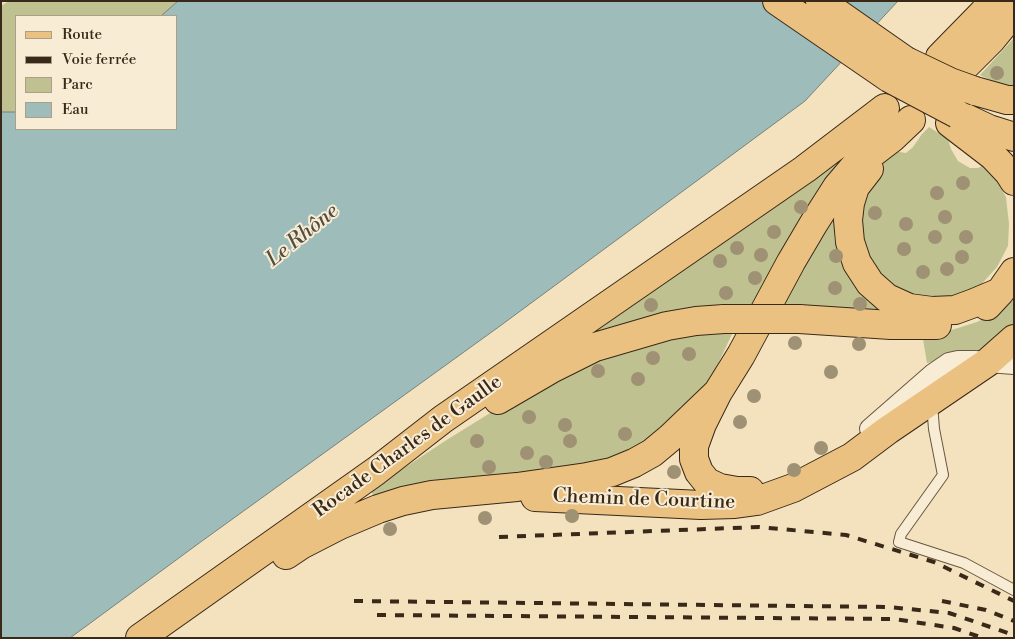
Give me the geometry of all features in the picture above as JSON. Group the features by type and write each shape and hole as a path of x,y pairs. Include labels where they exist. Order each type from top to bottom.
{"main road":[{"path":"777,1 898,70 958,93 982,109 1014,118"},
{"path":"820,1 898,70 950,82 989,129 1014,137"},
{"path":"992,1 984,12 958,93 993,156 1014,181"},
{"path":"958,93 991,40 1014,12"},
{"path":"958,93 1014,100"},
{"name":"Rocade Charles de Gaulle","path":"140,638 376,471 442,419 806,169 885,108"},
{"path":"794,488 736,491 720,488 707,482 699,472 694,459 694,446 702,424 718,392 741,355 805,238 837,187 854,167 901,129 855,187 850,203 848,220 850,242 857,263 870,283 887,298 909,308 932,312 955,310 974,304 1007,282"},
{"path":"376,471 444,429 553,368 595,347 666,326 724,319 799,319 891,325 934,325 965,318 985,308 1007,282"},
{"name":"Chemin de Courtine","path":"466,492 701,505 757,501 794,488 829,471 852,457 932,400 1001,363 1014,339"},
{"path":"165,638 301,545 340,525 378,509 432,495 517,488 612,472 652,452 670,438 718,392"}],"street":[{"path":"852,457 858,440 933,374 949,363 958,361 1001,363"}],"lane":[{"path":"932,400 934,429 943,475 901,534 899,542 964,563 1014,590"}],"green space":[{"path":"9,1 178,1 162,15 15,15 15,112 1,112 1,6"},
{"path":"1014,38 1014,88 998,84 980,75"},
{"path":"895,115 754,307 569,342"},
{"path":"929,127 948,139 958,161 970,168 978,168 986,164 1006,197 1009,224 1008,246 997,267 978,288 958,299 915,302 889,285 867,261 857,209 875,172 887,158 894,151 906,153"},
{"path":"837,214 834,230 835,243 850,267 886,308 880,317 777,307 823,215"},
{"path":"1014,299 1014,323 980,351 927,363 923,339 977,322 1004,309"},
{"path":"733,332 715,370 687,412 612,465 432,485 373,495 371,491 445,441 557,374 663,334"}],"water":[{"name":"Le Rhône","path":"178,1 898,1 805,101 500,326 70,638 1,638 1,112 15,112 15,130 178,130 178,15 162,15"}],"railway":[{"path":"499,537 759,527 846,535 934,562 1014,601"},
{"path":"354,601 889,607 949,613 1014,635"},
{"path":"942,601 986,610 1014,621"},
{"path":"377,615 894,619 954,628 983,638"}]}
